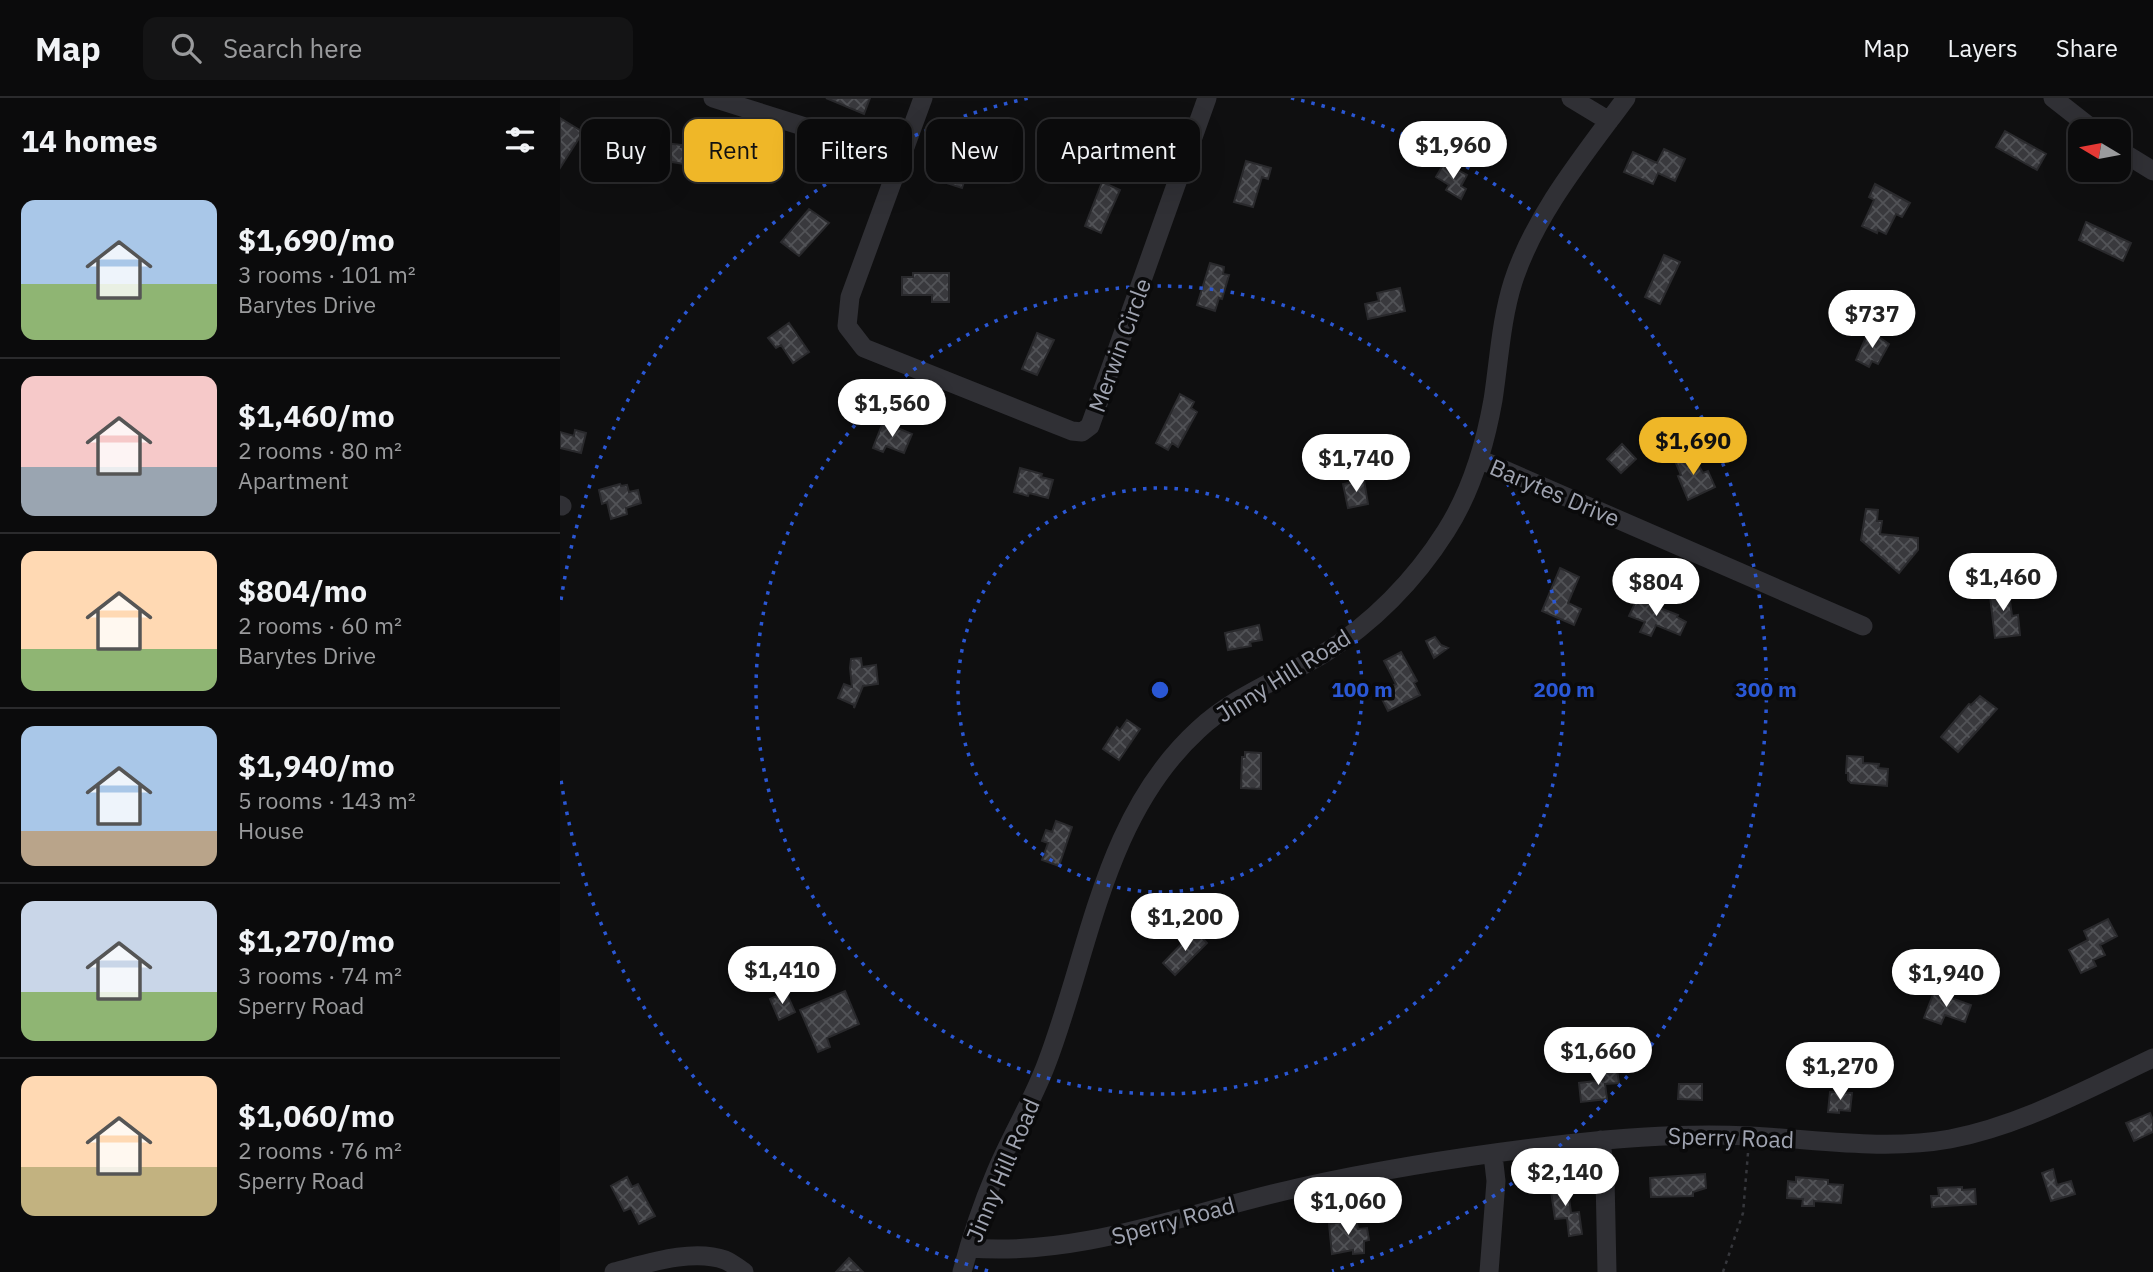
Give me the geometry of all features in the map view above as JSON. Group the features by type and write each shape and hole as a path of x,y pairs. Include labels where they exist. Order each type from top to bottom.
{"street":[{"path":"713,98 797,124"},
{"name":"Merwin Circle","path":"912,127 923,98"},
{"name":"Merwin Circle","path":"892,182 850,297 846,326 864,348 1072,431 1082,432 1090,426 1207,98"},
{"path":"1571,98 1609,121"},
{"name":"Jinny Hill Road","path":"962,1272 996,1172 1044,1071 1056,1039 1113,858 1145,794 1174,754 1197,730 1249,693 1322,654 1344,639 1371,618 1429,557 1464,497 1479,459 1487,429 1504,316 1526,249 1557,194 1626,98"},
{"path":"2053,98 2080,119"},
{"path":"2132,158 2153,171"},
{"name":"Barytes Drive","path":"1479,459 1863,626"},
{"name":"Sperry Road","path":"969,1248 1008,1250 1063,1246 1133,1231 1303,1187 1601,1140 1655,1135 1749,1136 1900,1144 1950,1139 2034,1114 2153,1058"},
{"path":"1601,1140 1605,1177 1606,1272"},
{"path":"1489,1272 1496,1181 1493,1155"},
{"path":"614,1272 667,1259 712,1257 727,1261 744,1272"}],"path":[{"path":"1723,1272 1743,1213 1749,1136"}],"building":[{"path":"826,98 870,98 864,114"},
{"path":"560,118 581,131 581,135 560,168"},
{"path":"2005,131 2046,154 2037,170 1996,147"},
{"path":"670,144 684,147 684,164 670,162"},
{"path":"1664,149 1685,159 1675,181 1658,173 1653,184 1624,172 1633,152 1657,163"},
{"path":"1246,161 1271,168 1268,179 1262,177 1253,207 1234,202"},
{"path":"1443,165 1456,173 1458,170 1467,175 1461,186 1466,189 1461,199 1446,190 1449,185 1436,177"},
{"path":"944,182 964,182 962,188"},
{"path":"1102,182 1120,190 1101,233 1085,226"},
{"path":"1875,184 1910,203 1902,217 1896,214 1886,234 1862,226 1874,200 1869,197"},
{"path":"809,209 829,223 799,256 781,242"},
{"path":"2086,222 2131,243 2123,261 2079,240"},
{"path":"1664,255 1680,262 1660,304 1645,297"},
{"path":"1210,263 1224,267 1223,274 1229,275 1222,299 1219,298 1215,311 1197,305"},
{"path":"913,273 949,273 949,302 932,302 932,295 902,295 902,277 913,277"},
{"path":"1400,288 1405,311 1368,319 1365,304 1379,301 1377,293"},
{"path":"789,323 809,352 793,363 781,345 776,348 768,338"},
{"path":"1869,330 1889,344 1878,364 1872,361 1869,367 1856,360"},
{"path":"1037,333 1054,340 1037,375 1022,369"},
{"path":"1180,394 1194,402 1191,408 1197,412 1178,447 1172,443 1168,450 1156,443"},
{"path":"883,422 912,434 904,453 886,446 883,452 873,448"},
{"path":"575,430 586,433 581,453 560,448 560,432 574,436"},
{"path":"1622,444 1636,459 1621,473 1607,459"},
{"path":"1692,454 1703,473 1708,471 1715,487 1688,500 1675,461"},
{"path":"1020,468 1053,480 1048,498 1014,492"},
{"path":"1364,480 1368,504 1348,508 1343,484"},
{"path":"620,484 627,485 629,492 638,490 641,503 626,508 627,514 611,519 607,502 602,504 599,490"},
{"path":"1866,509 1878,510 1877,521 1882,521 1880,534 1918,538 1918,550 1899,573 1861,540"},
{"path":"1560,568 1579,577 1568,603 1581,609 1574,625 1542,611"},
{"path":"2008,586 2012,616 2018,615 2020,635 1995,638 1989,588"},
{"path":"1637,599 1678,615 1677,617 1686,622 1680,635 1656,625 1651,636 1640,632 1645,622 1629,616"},
{"path":"1259,625 1262,640 1250,642 1251,646 1228,650 1225,633"},
{"path":"1435,637 1441,645 1448,648 1434,658 1426,641"},
{"path":"1401,652 1417,681 1414,683 1420,695 1388,711 1379,693 1396,684 1384,661"},
{"path":"861,658 862,667 876,665 878,684 863,686 854,708 854,705 838,698 844,684 852,687 851,659"},
{"path":"1980,696 1997,709 1958,752 1941,737 1969,704"},
{"path":"1127,720 1140,729 1119,760 1103,749 1117,727 1120,730"},
{"path":"1245,752 1261,753 1261,789 1241,788 1242,757 1245,757"},
{"path":"1847,756 1863,757 1863,763 1879,764 1878,768 1888,769 1887,786 1851,783 1846,773"},
{"path":"1056,821 1072,827 1059,866 1042,860 1048,843 1042,841 1046,830 1052,832"},
{"path":"2108,919 2117,936 2100,945 2105,955 2093,960 2096,966 2081,973 2069,950 2088,940 2084,931"},
{"path":"1195,930 1207,943 1175,975 1163,963"},
{"path":"845,991 859,1024 827,1038 830,1047 818,1052 800,1010"},
{"path":"786,992 795,1012 779,1020 770,999"},
{"path":"1934,992 1971,1005 1965,1022 1945,1015 1941,1024 1924,1018"},
{"path":"1617,1069 1619,1083 1605,1084 1607,1099 1581,1102 1579,1083 1604,1080 1603,1071"},
{"path":"1679,1084 1702,1084 1702,1100 1678,1099"},
{"path":"1830,1092 1852,1093 1850,1111 1828,1112"},
{"path":"2150,1113 2153,1132 2134,1141 2126,1123"},
{"path":"2053,1169 2057,1185 2071,1181 2075,1194 2051,1201 2042,1173"},
{"path":"1705,1174 1706,1188 1693,1192 1693,1196 1651,1197 1650,1178"},
{"path":"627,1177 632,1187 638,1184 655,1216 639,1224 631,1208 624,1211 611,1186"},
{"path":"1796,1177 1828,1180 1828,1184 1843,1185 1841,1203 1814,1201 1814,1206 1802,1206 1803,1199 1787,1198 1788,1181 1796,1182"},
{"path":"1567,1182 1571,1213 1579,1212 1582,1234 1569,1236 1567,1218 1555,1219 1550,1184"},
{"path":"1962,1187 1962,1190 1975,1189 1976,1204 1932,1207 1931,1196 1939,1196 1938,1188"},
{"path":"1356,1219 1358,1229 1367,1228 1369,1240 1364,1241 1364,1253 1353,1254 1353,1250 1332,1254 1329,1224"},
{"path":"849,1258 863,1272 836,1272"}]}
